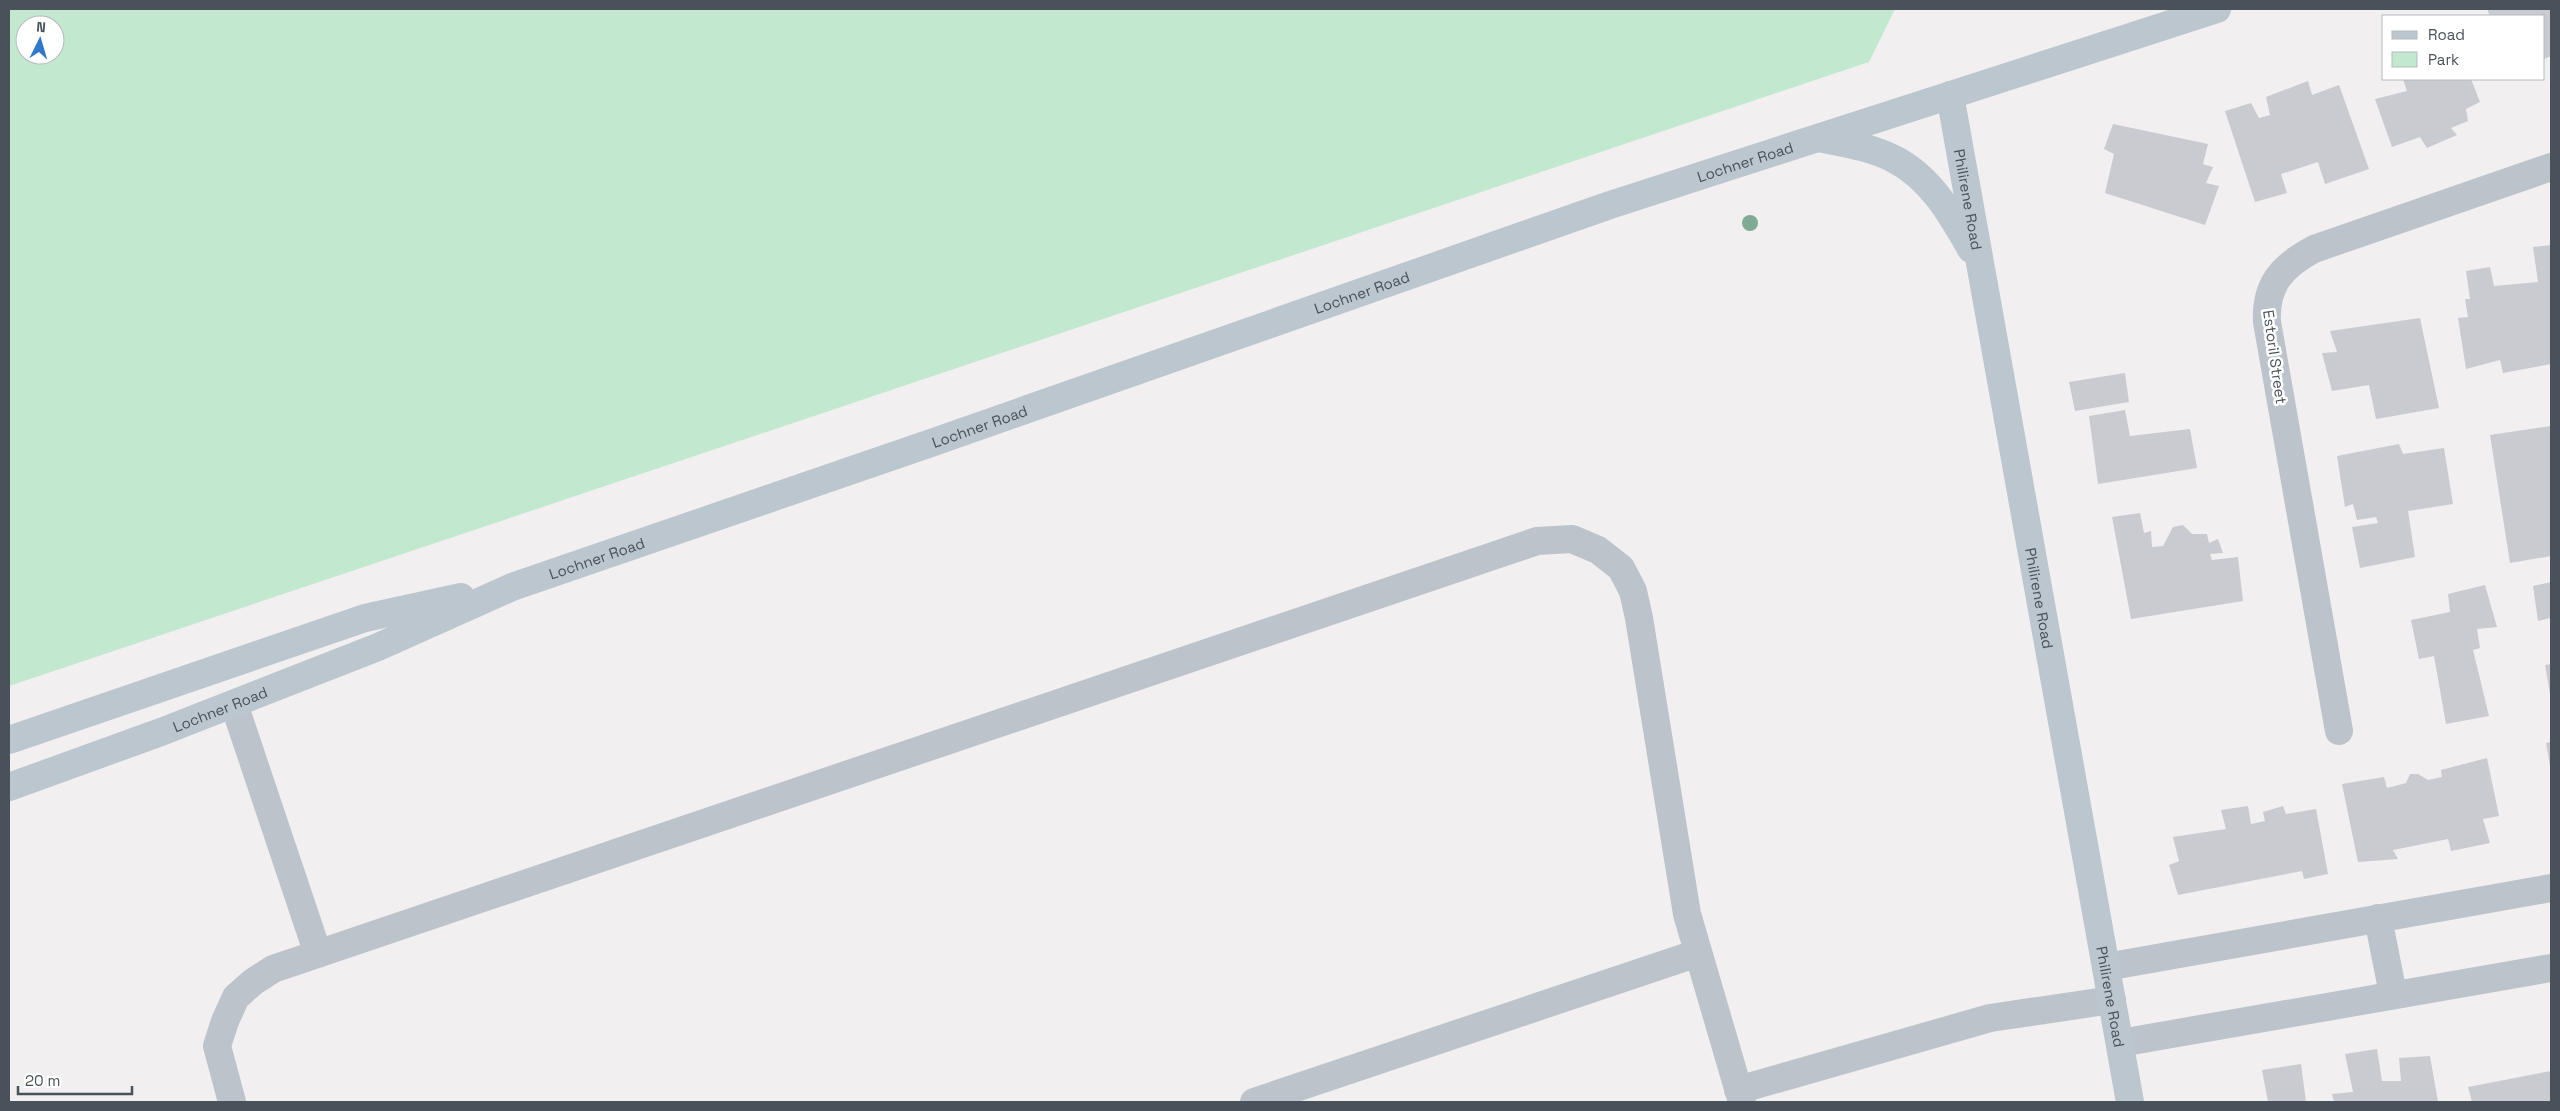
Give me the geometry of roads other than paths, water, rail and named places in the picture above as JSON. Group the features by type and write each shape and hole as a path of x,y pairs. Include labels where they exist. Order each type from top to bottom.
{"street":[{"name":"Lochner Road","path":"9,786 234,704 378,647 512,587 931,443 1610,205 2217,9"},
{"name":"Philirene Road","path":"1950,94 2130,1102"},
{"path":"1819,138 1893,159 1923,178 1948,209 1981,265"},
{"name":"Estoril Street","path":"2339,731 2267,322 2266,306 2271,291 2279,274 2296,259 2314,249 2551,167"},
{"path":"232,1102 217,1046 225,1021 236,997 253,982 273,969 1527,544 1537,541 1572,539 1598,550 1622,568 1633,590 1640,618 1687,914 1740,1096 1990,1018 2112,1000"},
{"name":"Lochner Road","path":"9,740 365,618 512,587"},
{"path":"234,704 318,954"},
{"path":"2106,967 2551,888"},
{"path":"2378,918 2393,994"},
{"path":"1254,1102 1698,953"},
{"path":"2120,1043 2551,968"}]}
